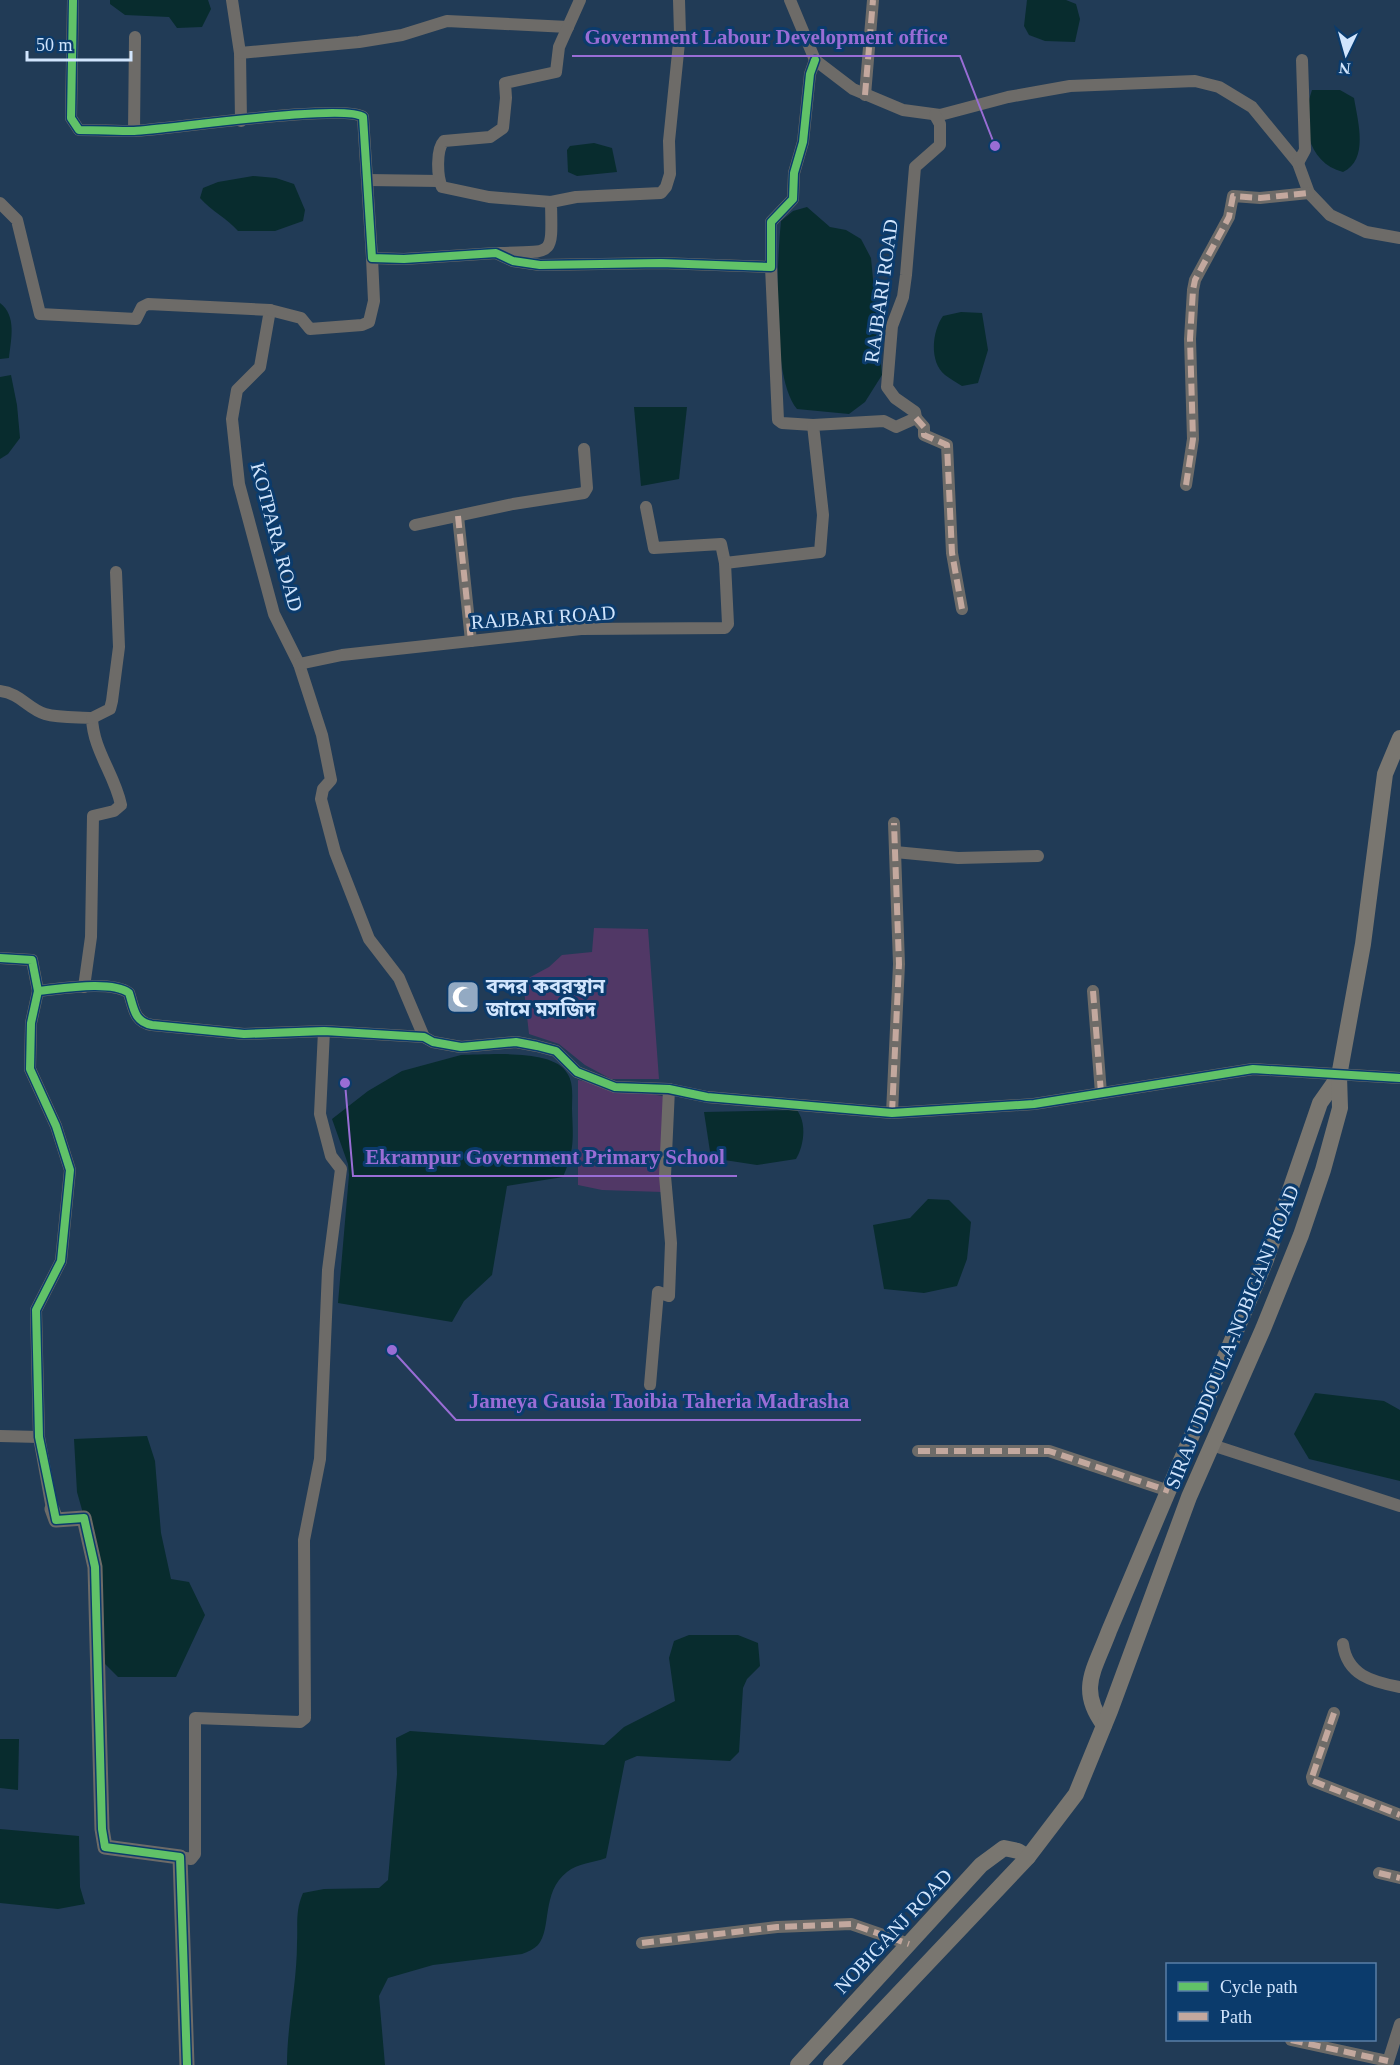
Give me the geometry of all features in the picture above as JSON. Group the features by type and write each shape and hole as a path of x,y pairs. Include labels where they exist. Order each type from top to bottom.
{"main road":[{"name":"SIRAJ UDDOULA-NOBIGANJ ROAD","path":"1160,1576 1212,1445 1301,1235 1323,1170 1340,1108 1339,1076 1363,944 1385,774 1400,738"},
{"name":"SIRAJ UDDOULA-NOBIGANJ ROAD","path":"1137,1568 1170,1491 1189,1438 1266,1260 1320,1102 1339,1076"},
{"path":"831,2065 1028,1857 1076,1794 1104,1725 1160,1576 1137,1568 1108,1631 1090,1682 1088,1697 1092,1709 1104,1725"},
{"name":"NOBIGANJ ROAD","path":"798,2065 994,1854 1004,1848 1018,1851 1028,1857"}],"street":[{"path":"0,203 17,219 40,314 136,319 142,307 148,304 270,310 301,318 310,329 362,325 369,322 374,302 363,117 358,113 288,115 134,131 79,130 71,118 73,0"},
{"path":"232,0 240,53 242,121"},
{"path":"439,181 441,143 490,137 503,128 505,83 556,72 559,47 580,0"},
{"path":"368,180 439,181 448,190 489,197 550,202 576,197 661,192 666,187 670,174 669,141 680,33 679,0"},
{"path":"790,0 815,60 853,89 903,110 936,115 1008,97 1070,86 1195,81 1219,87 1252,107 1298,163 1309,193 1330,215 1342,224 1378,236 1400,238"},
{"path":"865,95 873,0"},
{"path":"240,53 332,46 402,34 447,21 567,27"},
{"path":"134,131 135,37"},
{"path":"815,60 810,74 803,142 794,173 793,199 771,222 778,420 782,423 813,425 884,421 896,427 916,418 924,427 924,435 947,445 952,553 962,609"},
{"path":"1298,163 1305,150 1302,60"},
{"name":"RAJBARI ROAD","path":"916,418 915,412 895,398 887,387 892,326 903,297 906,275 915,167 940,145 940,124 936,115"},
{"path":"1186,485 1193,439 1190,339 1196,280 1229,217 1233,196 1260,198 1309,193"},
{"path":"372,258 404,259 540,252 548,248 552,242 550,202"},
{"path":"496,253 513,261 540,266 661,263 771,267"},
{"name":"KOTPARA ROAD","path":"270,310 260,367 237,390 232,419 239,484 274,614 299,664 322,735 332,780 323,789 321,799 335,852 369,939 399,978 424,1037"},
{"path":"646,507 654,548 721,544 725,563 820,552 824,515 813,425"},
{"path":"416,525 584,494 587,488 584,449"},
{"path":"458,516 471,641"},
{"name":"RAJBARI ROAD","path":"299,664 342,655 581,629 725,628 728,624 725,563"},
{"path":"0,691 25,699 33,709 46,714 92,718 110,709 119,647 116,572"},
{"path":"84,987 91,937 93,816 114,811 121,805 118,791 95,741 92,718"},
{"path":"892,1113 899,964 894,823"},
{"path":"895,852 958,858 1038,856"},
{"path":"0,958 32,960 38,991 31,1023 30,1069 56,1126 70,1170 61,1261 36,1310 39,1437 56,1520 84,1518 95,1568 102,1829 105,1847 191,1859 195,1854 195,1718 300,1722 305,1718 304,1540 320,1459 328,1270 341,1169 331,1156 320,1114 324,1031"},
{"path":"38,991 84,987 123,988 129,993 137,1018 143,1024 244,1034 324,1031 424,1037 462,1047 516,1042 556,1051 577,1072 615,1087 669,1089 707,1097 892,1113 1034,1104 1252,1069 1400,1078"},
{"path":"1093,991 1101,1093"},
{"path":"650,1385 658,1292 669,1296 671,1243 665,1176 669,1089"},
{"path":"0,1436 39,1437"},
{"path":"1212,1445 1400,1506"},
{"path":"918,1451 1049,1451 1170,1491"},
{"path":"1342,1644 1344,1657 1354,1670 1384,1684 1400,1687"},
{"path":"1334,1713 1312,1777 1314,1781 1400,1815"},
{"path":"180,1857 187,2065"},
{"path":"1379,1873 1400,1878"},
{"path":"642,1943 777,1928 850,1924 909,1944"},
{"path":"1295,2041 1387,2063 1400,2024"}],"shaded area":[{"path":"110,0 208,0 211,9 202,27 177,28 169,17 125,15 110,4"},
{"path":"1027,0 1066,0 1076,4 1080,19 1075,42 1045,41 1029,35 1024,26"},
{"path":"1312,90 1340,90 1354,98 1360,139 1359,150 1351,166 1343,172 1331,167 1314,150 1307,127"},
{"path":"594,143 612,148 617,172 577,176 568,172 567,150 570,146"},
{"path":"253,176 276,178 294,184 305,210 303,221 275,231 238,231 200,198 203,188 218,182"},
{"path":"807,207 830,227 846,230 861,239 871,258 882,375 865,402 849,414 797,409 789,394 783,372 779,347 777,291 781,221 793,211"},
{"path":"0,303 9,314 12,336 9,358 0,359"},
{"path":"961,312 982,313 988,350 978,383 962,386 940,369 934,355 939,322 943,316"},
{"path":"11,375 20,438 8,454 0,459 0,377"},
{"path":"634,407 687,407 679,479 641,486"},
{"path":"594,928 648,929 659,1079 611,1079 585,1065 559,1044 529,1034 523,981 549,967 562,955 592,952"},
{"path":"461,1055 534,1056 559,1065 567,1073 572,1090 573,1136 570,1159 563,1177 507,1186 492,1275 464,1301 452,1322 338,1303 349,1175 348,1164 332,1119 368,1091 402,1071"},
{"path":"578,1080 667,1097 662,1192 602,1190 578,1185"},
{"path":"797,1110 802,1122 803,1134 796,1159 757,1165 711,1158 704,1112"},
{"path":"928,1199 949,1200 971,1222 967,1259 957,1286 924,1293 884,1289 873,1225 910,1218"},
{"path":"1315,1393 1384,1401 1400,1410 1400,1481 1309,1459 1294,1434"},
{"path":"147,1436 155,1461 161,1533 171,1579 189,1582 205,1615 176,1677 118,1677 95,1654 95,1556 77,1492 74,1439"},
{"path":"689,1635 738,1635 758,1643 760,1666 747,1679 743,1688 739,1752 730,1761 637,1756 625,1761 606,1858 576,1867 559,1880 553,1890 545,1930 538,1945 522,1954 433,1965 388,1978 379,1996 385,2065 287,2065 300,1900 303,1893 324,1889 379,1888 388,1880 397,1774 396,1738 410,1731 604,1745 624,1727 675,1701 669,1658 674,1641"},
{"path":"0,1739 19,1739 18,1790 0,1788"},
{"path":"0,1829 79,1836 80,1887 85,1904 58,1909 0,1903"}],"marked path":[{"path":"865,95 873,0"},
{"path":"1186,485 1193,439 1190,339 1195,280 1229,217 1233,196 1260,198 1309,193"},
{"path":"916,418 924,427 924,435 947,445 952,553 962,609"},
{"path":"458,516 471,641"},
{"path":"892,1113 899,964 894,823"},
{"path":"1093,991 1101,1093"},
{"path":"918,1451 1049,1451 1169,1491"},
{"path":"1334,1713 1312,1777 1313,1781 1400,1815"},
{"path":"1379,1873 1400,1878"},
{"path":"642,1943 777,1927 851,1924 909,1944"},
{"path":"1296,2041 1388,2061"}],"cycle path":[{"path":"73,0 71,118 79,130 134,131 325,113 363,117 372,258 404,259 496,253 513,261 540,265 661,263 771,267 771,222 793,199 794,173 803,142 810,74 815,60"},
{"path":"0,958 32,960 38,991 85,986 121,989 129,993 138,1018 152,1025 244,1034 324,1031 424,1037 433,1042 461,1047 516,1042 556,1051 577,1072 615,1087 669,1089 707,1097 892,1113 1034,1104 1253,1069 1400,1078"},
{"path":"38,991 31,1023 30,1069 56,1126 70,1170 61,1261 36,1310 39,1437 56,1520 84,1518 95,1567 102,1829 105,1847 180,1857 187,2065"}],"place":[{"name":"Government Labour Development office","path":"995,146"},
{"name":"বন্দর কবরস্থান জামে মসজিদ","path":"463,997"},
{"name":"Ekrampur Government Primary School","path":"345,1083"},
{"name":"Jameya Gausia Taoibia Taheria Madrasha","path":"392,1350"}]}
